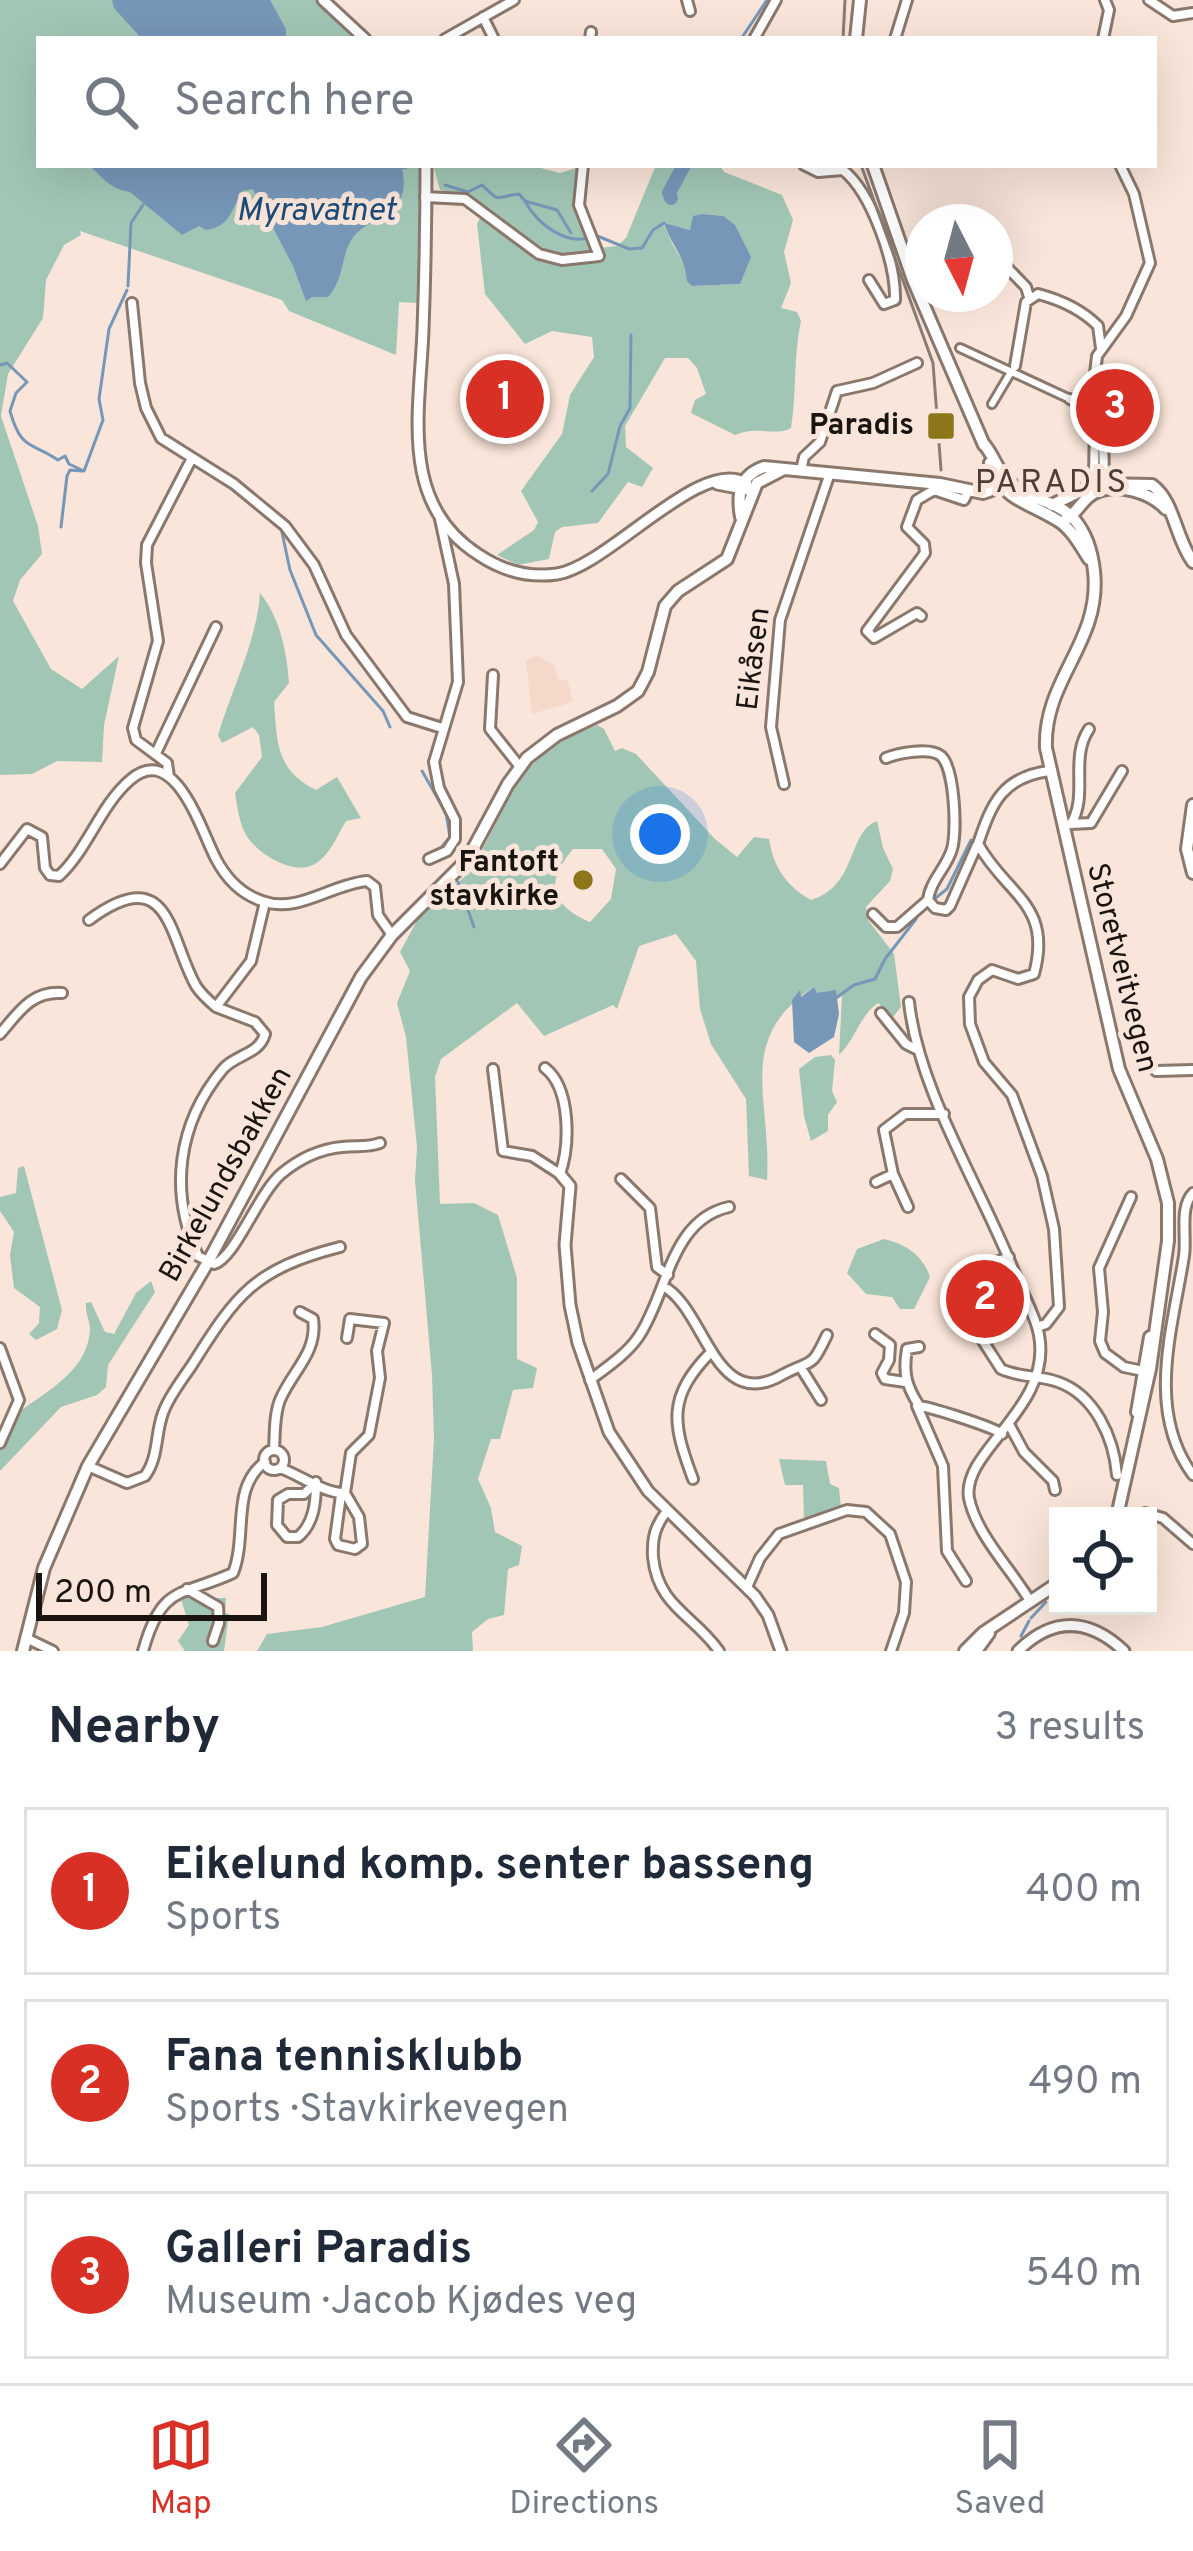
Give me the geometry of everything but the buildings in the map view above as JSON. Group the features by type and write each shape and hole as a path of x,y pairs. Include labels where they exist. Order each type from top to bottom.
{"main road":[{"path":"857,36 862,4"},
{"path":"874,168 913,280 1004,484 1018,502 1069,518"},
{"path":"745,487 757,470 830,473 989,493 1004,484"},
{"path":"1004,484 1052,505 1069,518"},
{"path":"1069,518 1097,486"},
{"path":"1052,505 1097,486 1144,492 1169,511 1193,562"},
{"name":"Birkelundsbakken","path":"25,1644 44,1568 88,1466 208,1262 361,977 392,935 467,860 520,766 557,735 638,691 648,672 665,606 678,591 728,560 738,541 745,487"},
{"name":"Storetveitvegen","path":"1069,518 1090,547 1095,596 1088,633 1059,683 1047,718 1049,771 1067,824 1119,1069 1165,1187 1168,1241 1138,1428 1120,1507"},
{"path":"1193,805 1187,844 1193,873"},
{"path":"964,1651 1049,1588"},
{"path":"976,1651 994,1625"}],"street":[{"path":"323,0 362,36"},
{"path":"450,36 514,0"},
{"path":"687,0 690,11"},
{"path":"756,36 776,0"},
{"path":"896,36 908,0"},
{"path":"1104,36 1108,17 1105,0"},
{"path":"1150,0 1173,16 1193,13"},
{"path":"483,17 492,36"},
{"path":"426,168 417,445 426,494 440,519 463,543 492,563 520,574 553,574 593,561 673,500 729,478 745,487"},
{"path":"425,197 465,199 527,247 551,258 599,256 579,205 583,168"},
{"path":"810,168 843,170 863,193 894,274 895,300 884,304 869,280"},
{"path":"1097,486 1090,411 1094,363 1126,316 1150,263 1134,194 1121,168"},
{"path":"992,404 1013,369 1029,297 1027,287 1013,273"},
{"path":"1029,297 1050,298 1089,317 1099,326 1101,349"},
{"path":"132,303 146,408 160,438 234,484 285,526 314,565 346,635 407,717 442,728"},
{"path":"960,347 1013,369 1090,411"},
{"path":"801,471 804,457 820,442 837,391 873,383 916,363"},
{"path":"191,460 145,555 158,641 133,728 136,740 167,763 170,777 191,804 231,881 265,902 302,903 340,884 367,880 375,887 378,915 392,935"},
{"name":"Eikåsen","path":"784,784 771,727 780,620 830,473"},
{"path":"921,616 874,638 867,631 925,553 924,544 907,527 916,500 934,490 964,500 969,490"},
{"path":"429,859 447,850 456,835 453,814 435,771 435,754 458,682 454,584 440,519"},
{"path":"155,753 216,627"},
{"path":"493,675 490,729 520,766"},
{"name":"Storetveitvegen","path":"1067,824 1081,805 1079,756 1088,730"},
{"path":"886,758 931,752 941,757 948,770 954,844 928,891 928,900 939,910 950,906 986,820 1013,780 1049,771"},
{"path":"0,864 27,829 42,837 45,868 59,876 128,782 152,771 170,777"},
{"name":"Storetveitvegen","path":"1067,824 1091,823 1122,771"},
{"path":"978,844 1030,908 1039,932 1034,974 1018,979 992,970 974,987 967,1008 984,1062 1012,1095 1051,1213 1059,1307 1046,1324 1037,1327"},
{"path":"89,920 130,900 154,904 171,920 196,985 216,1007 255,1022 265,1034 261,1046 224,1069 183,1140 184,1215 196,1253 208,1262 219,1263 228,1257 249,1214 281,1174 320,1150 368,1148 380,1142"},
{"path":"873,914 886,927 897,927 928,900"},
{"path":"216,1007 251,962 265,902"},
{"path":"0,1034 33,997 62,994"},
{"path":"909,1002 917,1050 1037,1327 1036,1376 1006,1430 971,1477 970,1501 1030,1600"},
{"path":"881,1013 906,1044 917,1050"},
{"path":"545,1068 553,1074 564,1104 565,1156 560,1174"},
{"path":"493,1069 503,1151 532,1156 570,1186 566,1270 575,1335 617,1448 667,1511 747,1587 768,1616 781,1651"},
{"path":"1156,1071 1193,1070"},
{"path":"908,1207 893,1174 884,1140 886,1127 904,1114 944,1114"},
{"path":"876,1182 893,1174"},
{"path":"621,1179 650,1208 657,1267 668,1275"},
{"path":"1193,1192 1186,1202 1184,1252 1165,1370 1176,1441 1193,1475"},
{"path":"1131,1197 1099,1268 1100,1345 1116,1360 1145,1368"},
{"path":"588,1376 639,1337 695,1223 729,1207"},
{"path":"88,1466 127,1483 145,1476 167,1405 232,1304 268,1273 340,1247"},
{"path":"953,1299 977,1270 1009,1257"},
{"path":"663,1286 681,1299 723,1368 751,1384 767,1383 816,1360 827,1334"},
{"path":"274,1450 281,1399 311,1351 313,1319 300,1312"},
{"path":"265,1462 271,1469 280,1468 343,1494 363,1532 362,1544 355,1549 338,1545 335,1539 343,1494 351,1453 369,1435 384,1323 350,1319 347,1338"},
{"path":"874,1334 890,1345 882,1373 885,1379 905,1382"},
{"path":"982,1341 1001,1369 1070,1388 1096,1413 1114,1454 1117,1474"},
{"path":"919,1347 907,1348 905,1382 918,1404 955,1419 1006,1430 1053,1480 1055,1490"},
{"path":"0,1348 19,1400 0,1443"},
{"path":"693,1479 677,1433 677,1405 695,1369 711,1352"},
{"path":"801,1368 821,1400"},
{"path":"918,1404 943,1466 947,1551 966,1581"},
{"path":"143,1651 161,1606 186,1589 233,1573 242,1546 243,1492 249,1475 274,1450"},
{"path":"274,1450 284,1456 280,1468"},
{"path":"316,1482 316,1502 304,1533 281,1534 278,1500 304,1494 316,1482"},
{"path":"747,1587 760,1558 779,1534 848,1510 871,1514 892,1539 906,1582 904,1613 891,1651"},
{"path":"667,1511 653,1540 658,1585 719,1651"},
{"path":"1157,1516 1193,1544"},
{"path":"186,1589 206,1596 218,1607 213,1641"},
{"path":"1018,1651 1044,1631 1074,1626 1095,1628 1124,1651"},
{"name":"Birkelundsbakken","path":"25,1644 46,1649"}],"shaded area":[{"path":"536,655 554,665 558,680 568,680 573,702 532,714 526,661"}],"green space":[{"path":"0,0 318,0 356,36 36,36 36,168 421,168 418,303 399,302 396,355 289,311 282,300 80,231 81,235 64,245 46,280 43,318 8,374 1,416 38,526 42,554 20,580 13,601 51,669 82,689 119,656 104,725 102,762 57,761 32,774 0,775"},
{"path":"434,168 541,168 560,173 586,168 580,217 599,248 617,246 626,238 655,168 722,168 782,195 793,220 784,252 791,283 781,308 797,312 801,321 791,428 735,435 691,413 695,400 706,394 697,368 688,358 665,358 625,426 626,447 653,468 642,487 628,482 598,523 555,532 549,559 518,565 497,555 534,530 538,522 521,491 562,434 570,395 594,357 592,337 552,331 525,344 485,294 477,224 486,207 474,198 440,190","holes":["703,214 723,216 739,284 692,286 664,224 691,230"]},
{"path":"260,593 277,624 288,672 289,683 274,702 281,754 293,774 316,790 337,777 361,818 346,821 322,859 301,868 263,853 241,822 235,793 262,757 259,735 253,727 222,743 218,735 249,647"},
{"path":"597,725 604,729 615,751 622,748 636,754 737,857 754,837 769,839 782,874 811,900 837,883 861,836 877,821 893,869 890,881 866,907 868,920 894,954 901,1007 893,1017 878,1003 839,1055 842,995 816,993 814,987 789,1007 765,1049 762,1072 767,1180 749,1176 746,1099 711,1044 700,1009 696,961 676,934 639,946 617,1009 613,1005 544,1036 517,1003 441,1059 435,1077 440,1204 474,1203 498,1215 517,1278 517,1359 537,1368 533,1388 513,1390 500,1439 491,1439 478,1479 495,1532 522,1546 519,1565 508,1569 504,1615 488,1619 472,1632 473,1651 257,1651 267,1634 322,1627 425,1597 434,1439 432,1375 415,1180 417,1147 406,1037 397,1003 410,971 400,952 419,917 471,871 522,774 556,743","holes":["573,849 602,849 616,869 611,899 590,922 567,908 555,883"]},
{"path":"831,1055 837,1102 828,1115 828,1131 811,1141 799,1069 815,1057"},
{"path":"24,1166 62,1310 57,1329 36,1340 29,1334 39,1323 40,1307 14,1288 10,1255 14,1232 0,1211 0,1197 16,1193 18,1168"},
{"path":"884,1239 912,1252 927,1269 930,1277 914,1309 900,1309 892,1297 866,1294 847,1273 857,1249"},
{"path":"151,1281 155,1292 108,1365 106,1387 97,1395 61,1407 0,1471 0,1427 79,1362 90,1330 86,1303 91,1302 105,1332 114,1334 136,1293"},
{"path":"779,1459 826,1461 830,1484 839,1488 841,1507 804,1522 803,1485 785,1485"},
{"path":"190,1593 211,1602 226,1598 225,1613 229,1614 224,1651 185,1651 178,1641 189,1625 180,1596"}],"water":[{"path":"112,0 270,0 286,36 139,36"},
{"name":"Myravatnet","path":"92,168 402,168 404,181 398,203 354,236 328,297 306,301 253,189 242,191 220,225 206,230 199,226 182,235 130,192 112,185"},
{"path":"693,216 723,216 735,225 751,257 740,284 692,286 687,281 664,223 690,230"},
{"path":"814,987 817,993 836,990 839,1014 834,1037 809,1053 794,1042 792,1000 800,990 801,997"}],"waterway":[{"path":"743,36 767,0"},
{"path":"671,198 669,193 682,168"},
{"path":"445,185 468,192 482,185 498,198 519,194 525,201 557,210 571,233"},
{"path":"525,201 555,232 575,239 595,235 629,249 642,248 653,230 664,223"},
{"path":"128,286 131,223 143,205"},
{"path":"0,365 7,363 27,382 16,393 10,411 23,439 58,460 65,456 69,464 84,471 103,420 99,399 109,329 127,290"},
{"path":"592,491 608,474 620,426 630,408 631,335"},
{"path":"61,527 67,476 70,470 82,471"},
{"path":"280,523 290,570 316,635 383,711 390,727"},
{"path":"422,771 446,813 450,837 439,850"},
{"path":"1082,828 1093,827"},
{"path":"933,900 947,889 971,840"},
{"path":"458,882 474,927"},
{"path":"836,998 854,985 875,979 916,919"},
{"path":"1031,1618 1046,1602"},
{"path":"1021,1636 1029,1621"}],"tram line":[{"path":"843,36 845,0"},
{"path":"862,168 933,363 941,470"}],"place":[{"name":"Eikelund komp. senter basseng","path":"505,399"},
{"name":"Galleri Paradis","path":"1115,408"},
{"name":"Paradis","path":"941,426"},
{"name":"Fantoft stavkirke","path":"583,880"},
{"name":"Fana tennisklubb","path":"985,1299"}],"district":[{"name":"PARADIS","path":"1052,484"}]}
